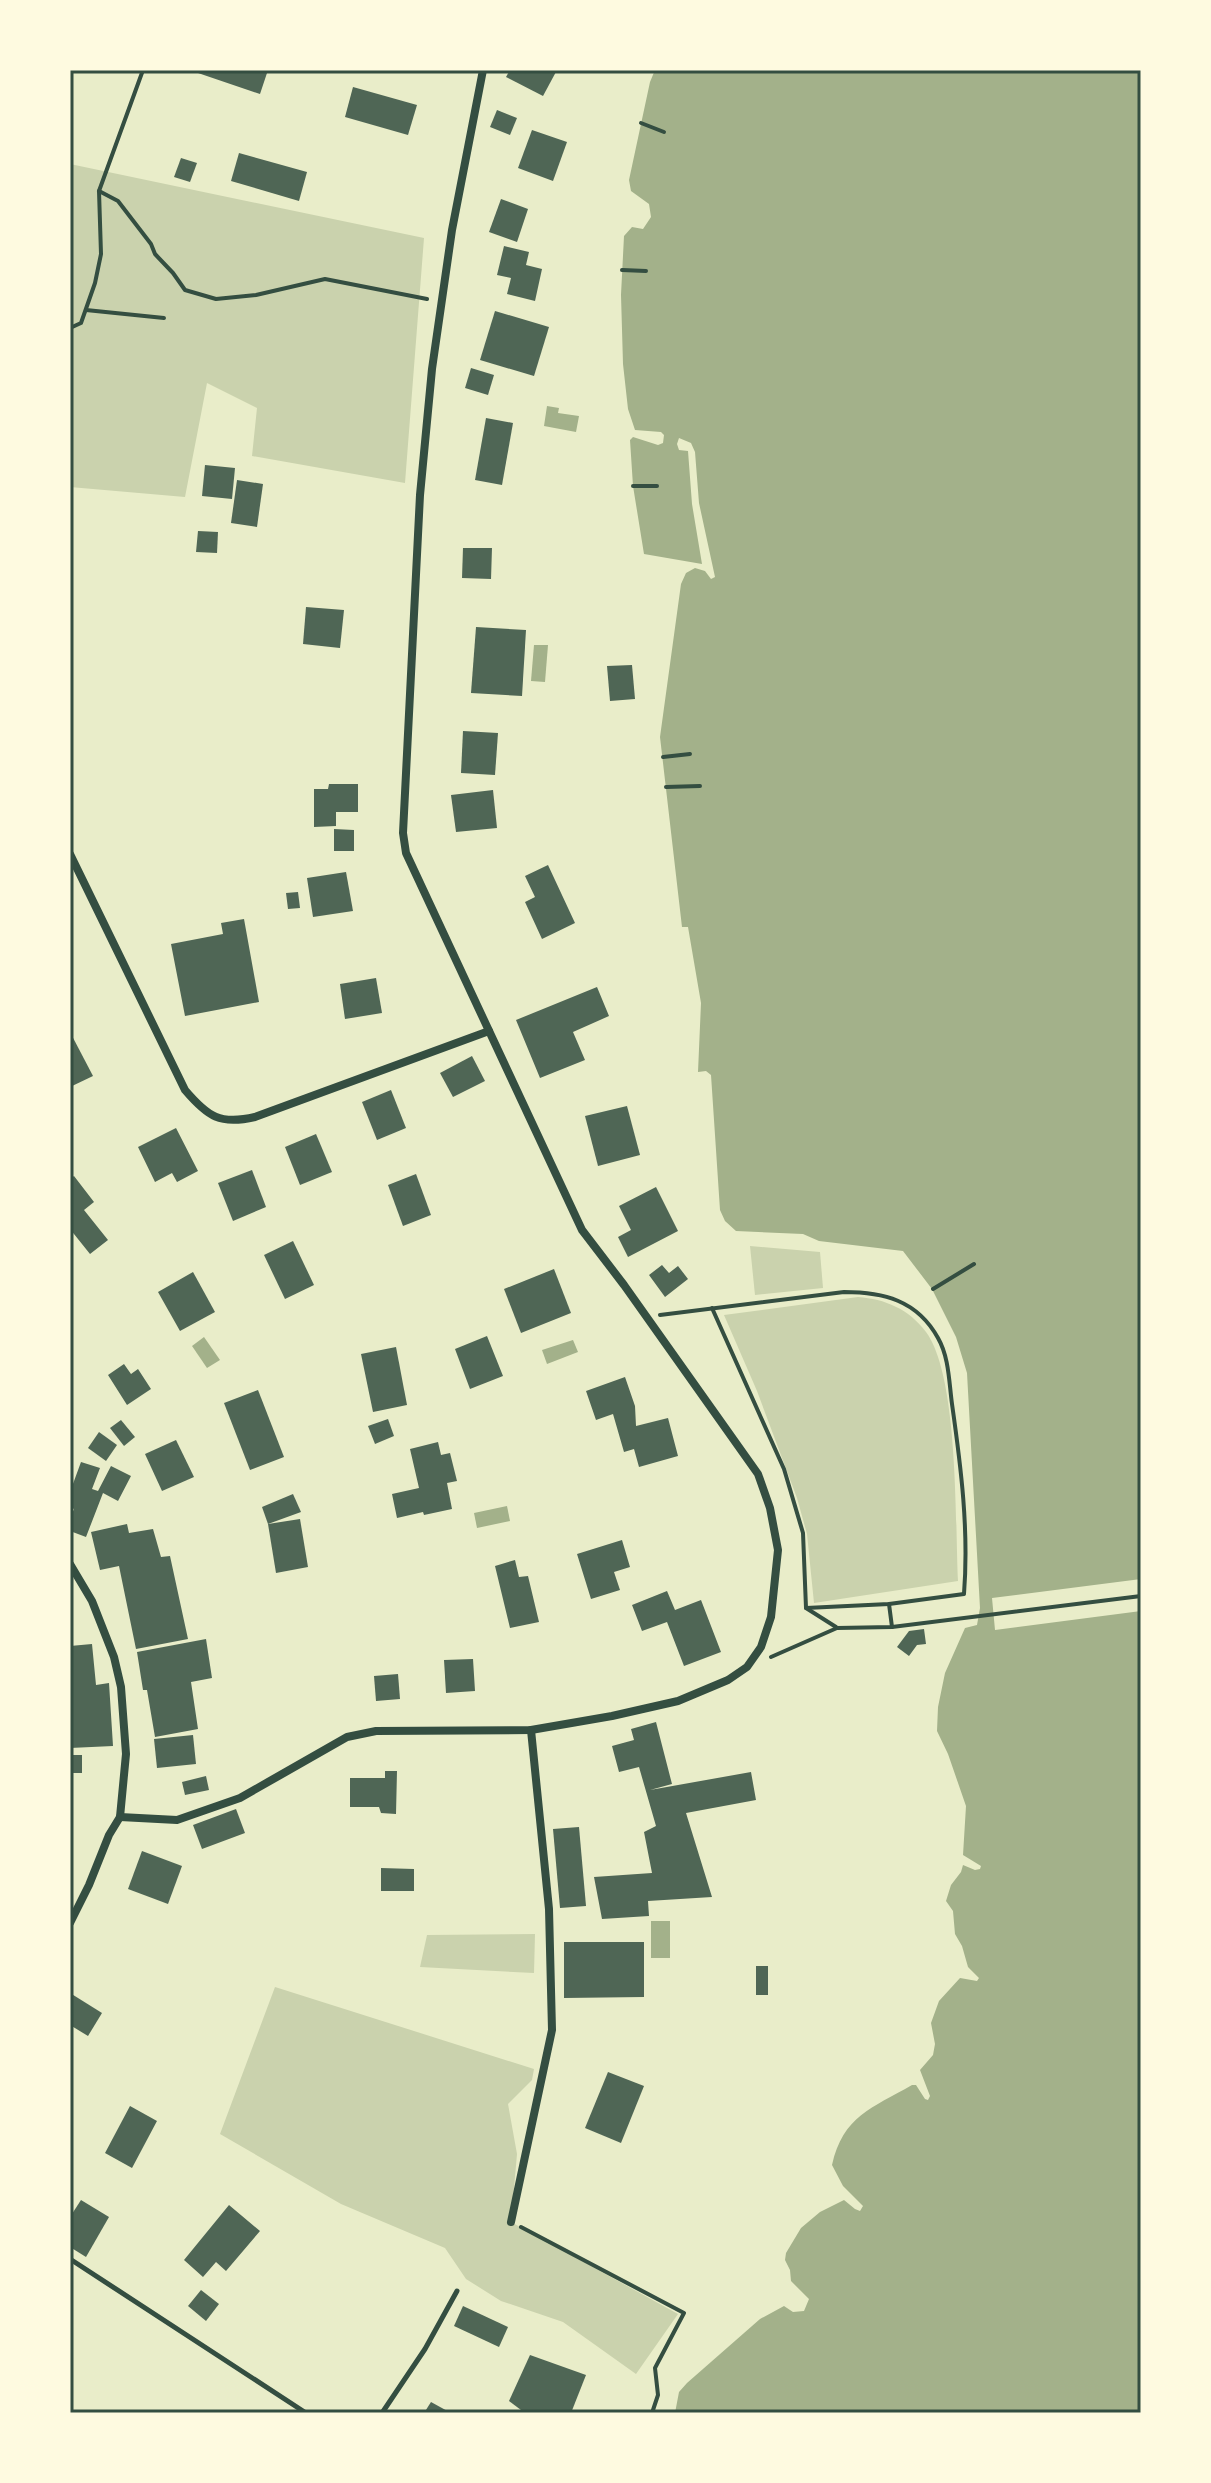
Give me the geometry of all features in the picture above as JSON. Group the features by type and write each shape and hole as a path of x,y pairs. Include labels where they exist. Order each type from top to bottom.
{"street":[{"path":"120,1817 177,1820 240,1798 347,1737 376,1731 531,1730 678,1701 728,1680 747,1667 761,1647 771,1617 778,1550 770,1508 758,1474 582,1230 406,853 403,833 420,495 433,360 452,230 483,70"},
{"path":"70,854 185,1090 214,1117 234,1122 255,1117 489,1031"},
{"path":"70,1564 92,1601 114,1657 121,1687 126,1754 120,1817 70,1923"},
{"path":"511,2222 552,2030 549,1909 531,1730"}],"lane":[{"path":"70,2259 306,2413"},
{"path":"382,2413 425,2349 457,2291"}],"path":[{"path":"70,328 81,323 95,283 101,254 99,191 143,70"},
{"path":"641,123 664,132"},
{"path":"99,191 118,201 185,290 216,299 256,295 325,279 427,299"},
{"path":"622,270 646,271"},
{"path":"86,310 164,318"},
{"path":"633,486 657,486"},
{"path":"663,757 690,754"},
{"path":"666,787 700,786"},
{"path":"933,1289 974,1264"},
{"path":"647,1317 844,1292 871,1292 896,1299 911,1309 938,1338 946,1359 959,1455 967,1552 964,1594 889,1604 806,1608"},
{"path":"712,1308 784,1469 803,1533 806,1608"},
{"path":"747,1667 837,1628 892,1627 1141,1596"},
{"path":"889,1604 892,1627"},
{"path":"806,1608 837,1628"},
{"path":"511,2222 684,2313 655,2368 658,2395 652,2413"}],"shaded area":[{"path":"655,70 1141,70 1141,1579 992,1598 995,1630 1141,1611 1141,2413 675,2413 679,2392 687,2383 760,2319 784,2306 793,2312 804,2311 809,2299 791,2281 786,2253 801,2228 820,2212 844,2200 860,2211 863,2206 843,2186 832,2165 837,2148 861,2115 912,2085 916,2085 928,2100 930,2096 920,2070 933,2055 935,2044 931,2023 939,2001 960,1978 977,1981 979,1978 968,1967 955,1934 953,1911 946,1901 963,1865 975,1870 981,1866 963,1855 966,1806 937,1731 945,1673 965,1628 977,1625 980,1608 967,1373 956,1337 932,1289 903,1251 819,1241 803,1234 736,1231 725,1221 720,1210 711,1075 706,1071 698,1072 701,1003 688,927 682,927 660,737 681,584 686,573 695,568 705,571 711,579 715,577 699,503 695,452 691,443 679,438 679,450 688,451 692,504 702,564 644,554 633,486 630,440 633,437 658,445 663,443 664,435 661,432 635,430 628,409 623,364 621,295 624,236 632,227 643,229 651,217 649,204 631,191 629,180"},
{"path":"70,164 424,238 405,483 252,456 257,408 207,383 185,497 70,487"},
{"path":"547,406 559,408 558,413 579,416 576,432 544,426"},
{"path":"534,645 548,645 545,682 531,681"},
{"path":"750,1246 820,1252 823,1288 755,1295"},
{"path":"858,1297 878,1300 904,1311 926,1332 937,1353 950,1415 958,1581 814,1603 807,1534 797,1498 757,1391 724,1315"},
{"path":"204,1337 220,1360 207,1368 192,1346"},
{"path":"573,1340 578,1352 547,1364 542,1350"},
{"path":"507,1506 510,1521 477,1528 474,1513"},
{"path":"651,1921 670,1921 670,1958 651,1958"},
{"path":"535,1934 534,1973 420,1967 427,1935"},
{"path":"275,1987 534,2069 532,2080 508,2104 517,2154 511,2222 678,2314 636,2374 563,2322 501,2301 466,2279 445,2248 341,2204 220,2134"}],"building":[{"path":"199,70 268,70 260,94 198,73"},
{"path":"510,70 557,70 543,96 506,77"},
{"path":"353,87 417,105 408,135 345,117"},
{"path":"497,110 517,118 510,135 490,127"},
{"path":"532,130 567,142 553,181 518,168"},
{"path":"239,153 307,172 299,201 231,181"},
{"path":"181,158 197,163 190,182 174,177"},
{"path":"501,199 528,209 517,242 489,232"},
{"path":"504,246 529,252 526,265 542,269 535,301 507,294 511,278 497,275"},
{"path":"495,311 549,327 534,376 480,360"},
{"path":"471,368 494,375 488,395 465,388"},
{"path":"486,418 513,423 502,485 475,480"},
{"path":"205,465 235,468 232,499 202,496"},
{"path":"237,480 263,484 257,527 231,523"},
{"path":"198,531 218,532 217,553 196,552"},
{"path":"463,548 492,548 491,579 462,578"},
{"path":"306,607 344,610 340,648 303,644"},
{"path":"476,627 526,630 522,696 471,693"},
{"path":"632,665 635,699 610,701 607,666"},
{"path":"463,731 498,733 495,775 461,773"},
{"path":"329,784 358,784 358,812 336,812 336,826 314,827 314,789 328,789"},
{"path":"493,790 497,828 456,832 451,795"},
{"path":"334,829 354,830 354,851 334,851"},
{"path":"548,865 575,923 542,939 525,902 535,897 525,876"},
{"path":"346,872 353,911 313,917 307,878"},
{"path":"298,892 300,908 288,909 286,893"},
{"path":"244,919 259,1002 185,1016 171,944 223,934 221,923"},
{"path":"376,978 382,1013 345,1019 340,984"},
{"path":"597,987 609,1016 573,1032 585,1060 540,1078 516,1020"},
{"path":"70,1032 93,1076 70,1087"},
{"path":"472,1056 485,1081 453,1097 440,1073"},
{"path":"391,1090 406,1128 377,1140 362,1102"},
{"path":"627,1106 640,1155 598,1166 585,1116"},
{"path":"176,1128 198,1171 177,1182 172,1173 155,1182 138,1147"},
{"path":"316,1134 332,1172 300,1185 285,1147"},
{"path":"252,1170 266,1207 233,1221 218,1183"},
{"path":"416,1174 431,1215 403,1226 388,1185"},
{"path":"74,1176 94,1202 84,1210 108,1240 90,1254 70,1229 70,1179"},
{"path":"656,1187 678,1231 628,1257 618,1237 631,1230 619,1206"},
{"path":"293,1241 314,1285 285,1299 264,1255"},
{"path":"662,1265 669,1273 678,1266 688,1279 665,1297 649,1275"},
{"path":"554,1269 571,1313 521,1333 504,1289"},
{"path":"193,1272 215,1312 180,1331 158,1292"},
{"path":"487,1336 503,1376 470,1389 455,1349"},
{"path":"396,1347 407,1405 373,1412 361,1354"},
{"path":"124,1364 131,1374 138,1369 151,1389 127,1405 108,1375"},
{"path":"625,1377 635,1406 636,1426 668,1418 678,1456 639,1467 634,1449 624,1452 613,1414 596,1420 586,1391"},
{"path":"258,1390 284,1457 250,1470 224,1403"},
{"path":"388,1419 394,1436 375,1444 368,1426"},
{"path":"121,1420 135,1437 124,1446 110,1428"},
{"path":"99,1432 117,1445 106,1461 88,1448"},
{"path":"176,1440 194,1477 162,1491 145,1454"},
{"path":"438,1442 441,1455 450,1453 457,1481 447,1483 452,1509 397,1518 392,1494 419,1488 410,1449"},
{"path":"81,1462 100,1468 92,1489 98,1491 111,1466 131,1476 118,1501 103,1493 86,1537 70,1531 74,1509 70,1507 70,1492"},
{"path":"293,1494 301,1512 268,1524 262,1507"},
{"path":"300,1519 308,1567 276,1573 268,1524"},
{"path":"127,1524 129,1533 153,1529 161,1557 170,1556 188,1639 136,1649 119,1566 100,1570 91,1532"},
{"path":"622,1540 630,1567 614,1572 620,1590 591,1599 577,1554"},
{"path":"515,1560 519,1577 528,1576 539,1622 510,1628 495,1566"},
{"path":"667,1591 675,1610 701,1600 721,1652 684,1666 667,1622 642,1631 632,1605"},
{"path":"924,1629 926,1644 917,1645 909,1656 897,1647 909,1631"},
{"path":"206,1639 212,1678 191,1682 198,1729 155,1737 137,1652"},
{"path":"92,1644 96,1685 109,1683 113,1746 70,1748 70,1646"},
{"path":"473,1659 475,1691 446,1693 444,1660"},
{"path":"398,1674 400,1699 376,1701 374,1676"},
{"path":"656,1722 672,1784 650,1790 751,1772 756,1800 686,1813 712,1897 648,1901 649,1916 602,1919 594,1877 652,1873 644,1832 656,1826 639,1767 619,1772 612,1746 634,1740 631,1729"},
{"path":"193,1735 196,1764 157,1768 154,1739"},
{"path":"70,1755 82,1755 82,1773 70,1773"},
{"path":"385,1771 397,1771 396,1814 381,1813 379,1807 350,1807 350,1778 385,1778"},
{"path":"206,1776 209,1790 185,1795 182,1782"},
{"path":"236,1809 245,1833 202,1849 193,1825"},
{"path":"579,1827 586,1906 560,1908 553,1829"},
{"path":"142,1851 182,1866 168,1904 128,1889"},
{"path":"381,1868 414,1869 414,1891 381,1891"},
{"path":"564,1942 644,1942 644,1997 564,1998"},
{"path":"756,1966 768,1966 768,1995 756,1995"},
{"path":"70,1993 102,2013 88,2036 70,2025"},
{"path":"608,2072 644,2086 621,2143 585,2128"},
{"path":"130,2106 157,2121 132,2168 105,2153"},
{"path":"81,2200 109,2217 86,2257 70,2247 70,2217"},
{"path":"229,2205 260,2231 226,2271 216,2262 203,2277 184,2260"},
{"path":"201,2290 219,2304 206,2321 188,2306"},
{"path":"463,2306 508,2327 499,2347 454,2326"},
{"path":"530,2355 586,2375 571,2413 525,2413 509,2401"},
{"path":"431,2402 451,2413 424,2413"}]}
